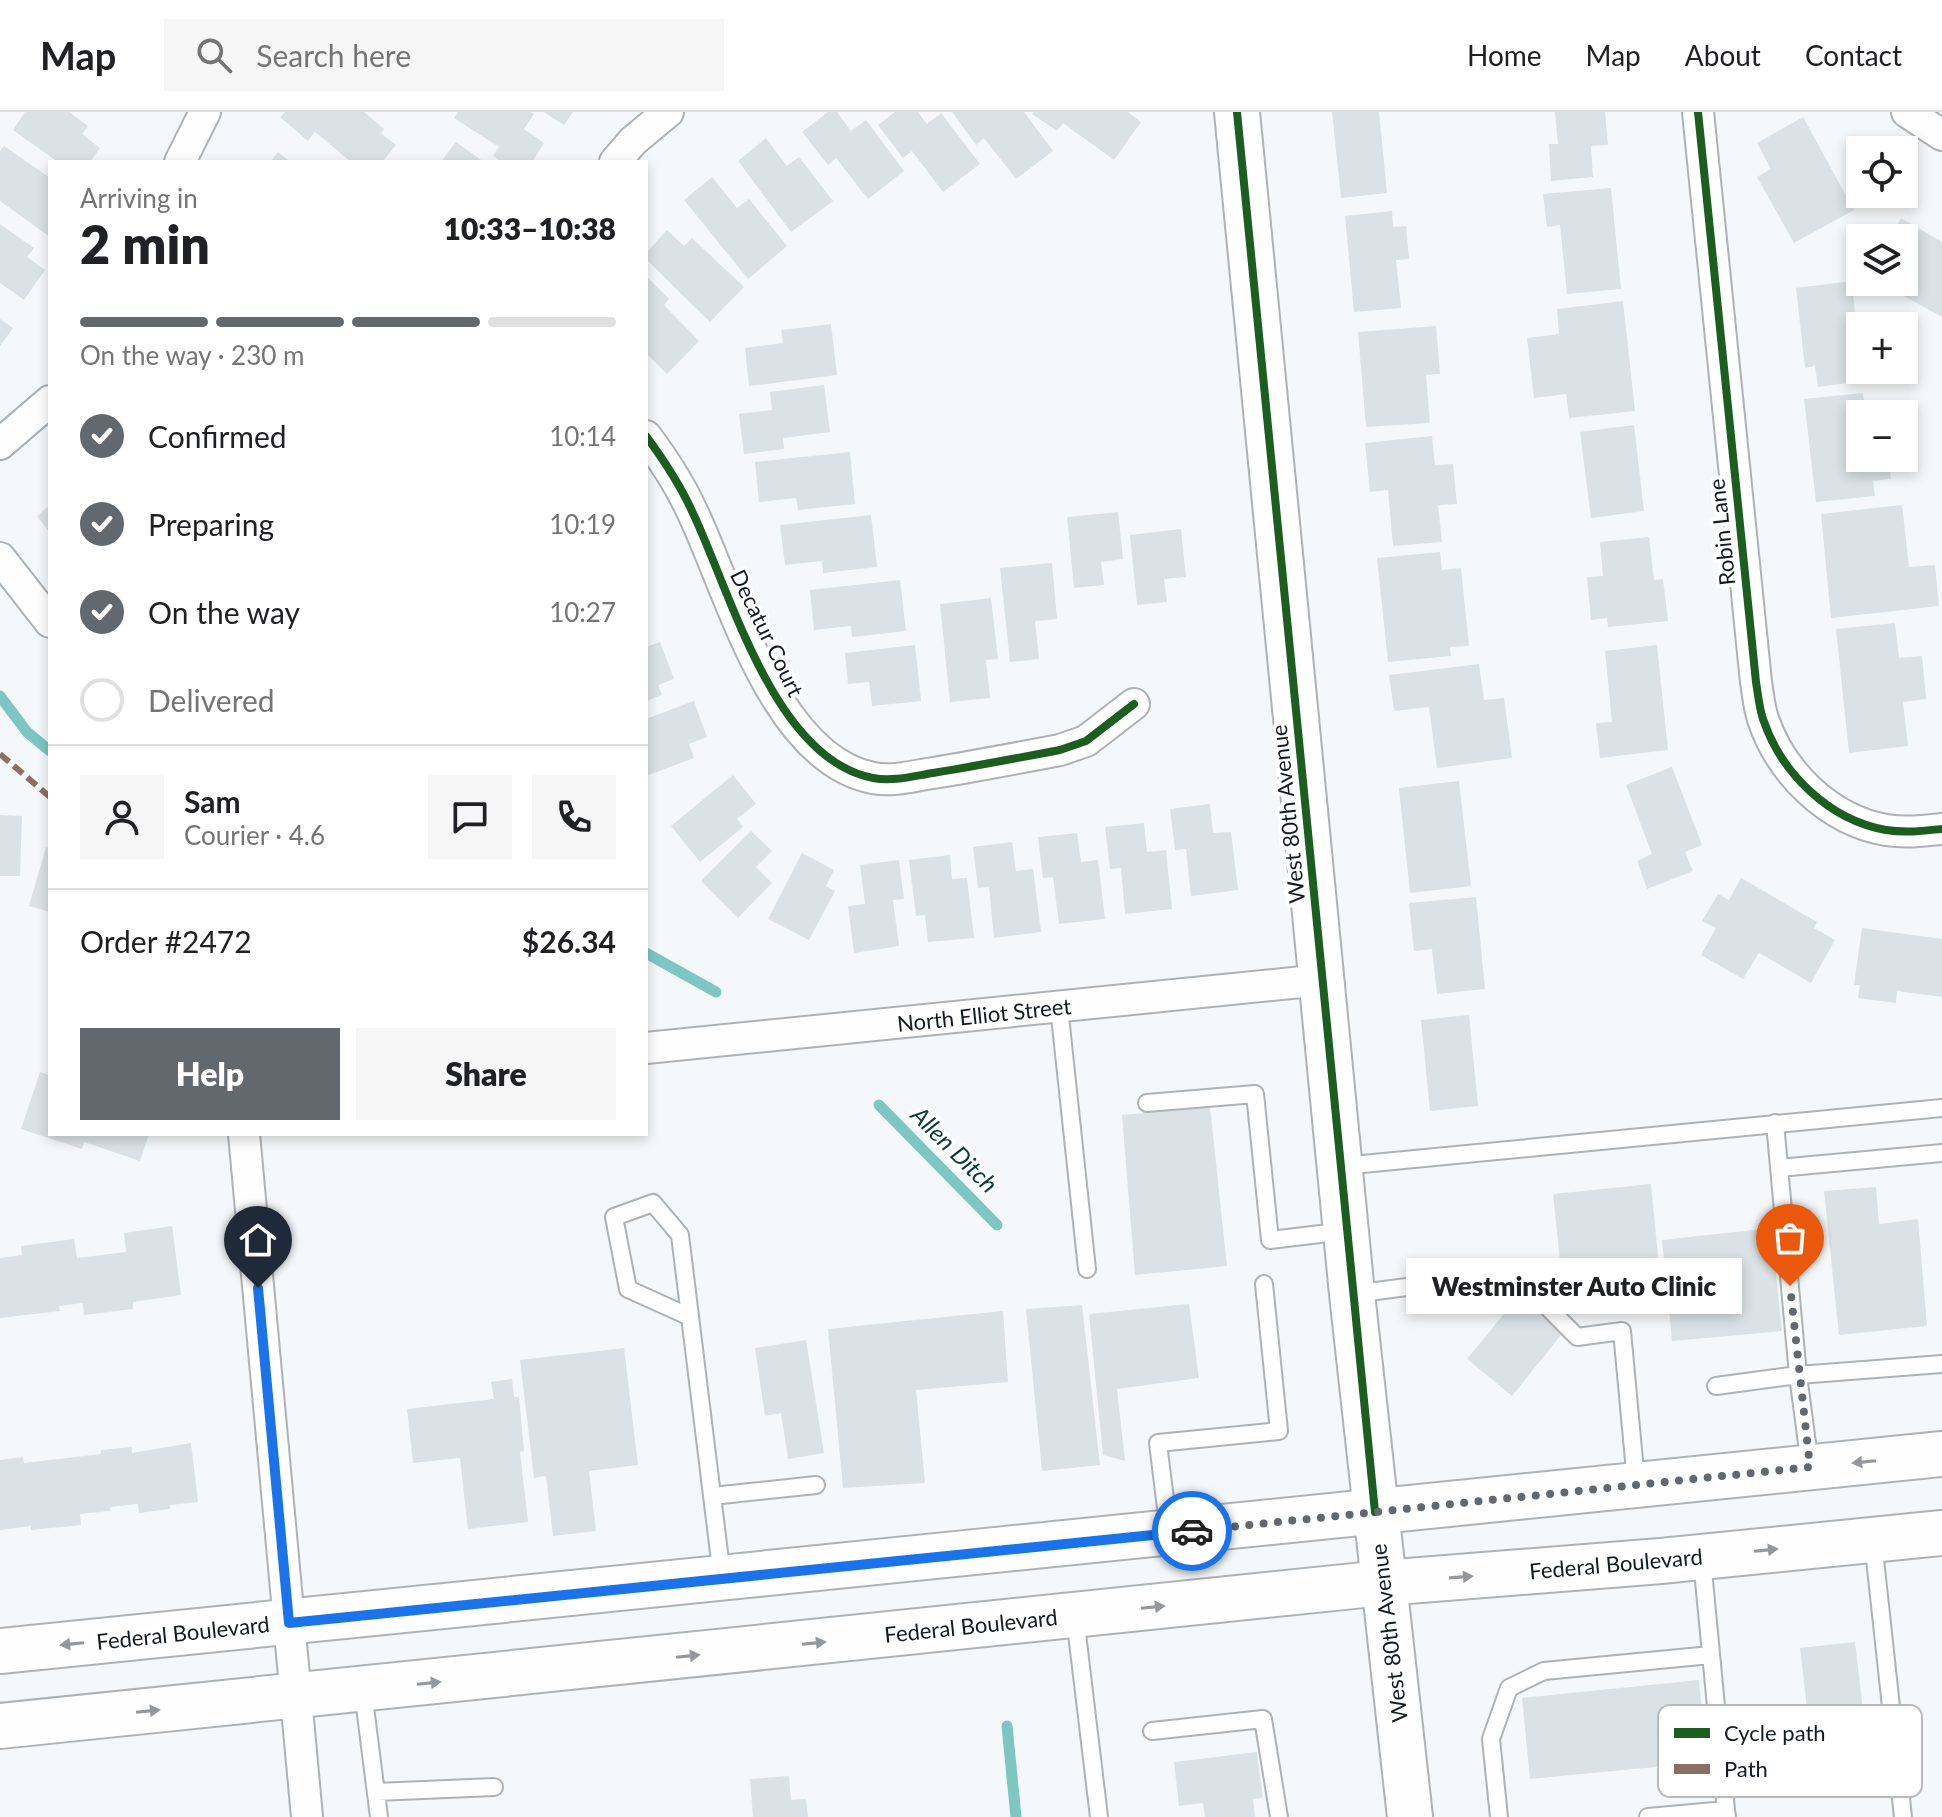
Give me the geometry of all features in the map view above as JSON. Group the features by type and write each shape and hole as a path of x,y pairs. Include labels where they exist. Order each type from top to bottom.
{"main road":[{"name":"West 80th Avenue","path":"1237,112 1352,1294 1410,1817"},
{"name":"Federal Boulevard","path":"0,1651 1942,1454"},
{"name":"Federal Boulevard","path":"0,1726 1383,1583 1702,1557 1942,1533"}],"street":[{"path":"181,160 205,112"},
{"path":"617,160 633,141 668,112"},
{"name":"Robin Lane","path":"1698,112 1762,717 1788,769 1834,810 1852,820 1885,830 1911,832 1942,829"},
{"path":"1907,112 1942,135"},
{"path":"0,444 48,403"},
{"name":"Decatur Court","path":"648,439 691,508 779,704 814,746 841,766 874,778 890,779 1060,750 1086,741 1134,704"},
{"path":"0,558 48,619"},
{"name":"North Elliot Street","path":"648,1048 1322,980"},
{"path":"244,1136 307,1817"}],"lane":[{"path":"1059,1007 1087,1269"},
{"path":"1147,1103 1255,1094 1270,1240 1346,1230"},
{"path":"1340,1166 1942,1108"},
{"path":"1775,1123 1798,1375 1810,1467"},
{"path":"1779,1168 1942,1153"},
{"path":"690,1317 628,1289 614,1217 653,1203 680,1235 722,1579"},
{"path":"1352,1294 1514,1273 1577,1337 1622,1331 1637,1484"},
{"path":"1169,1534 1158,1443 1279,1431 1264,1284"},
{"path":"1716,1386 1798,1375 1942,1364"},
{"path":"712,1496 816,1485"},
{"path":"1873,1540 1891,1705"},
{"path":"1702,1557 1716,1705"},
{"path":"1075,1615 1099,1817"},
{"path":"1499,1817 1491,1739 1509,1688 1544,1671 1711,1655"},
{"path":"362,1690 379,1817"},
{"path":"1152,1731 1263,1719 1279,1817"},
{"path":"376,1792 494,1787"},
{"path":"1901,1797 1903,1817"},
{"path":"1648,1817 1727,1813"}],"building":[{"path":"25,112 69,112 88,126 82,134 100,148 91,160 55,160 13,130"},
{"path":"285,112 364,112 384,129 381,133 396,145 384,160 349,160 315,132 308,141 280,117"},
{"path":"458,112 530,112 534,114 524,129 544,143 533,160 498,160 493,156 499,147 454,118"},
{"path":"544,112 573,112 564,125"},
{"path":"828,112 837,112 851,131 866,120 904,171 868,199 836,158 828,165 802,132"},
{"path":"895,112 918,112 927,124 941,113 980,164 943,192 912,151 903,158 878,125"},
{"path":"952,112 1024,112 1053,151 1016,179 984,138 976,145"},
{"path":"1128,112 1141,122 1114,160 1063,123 1057,131 1032,114"},
{"path":"1332,112 1379,112 1387,193 1341,198"},
{"path":"1555,112 1605,112 1608,145 1591,146 1593,177 1551,181 1549,144 1558,144"},
{"path":"1803,117 1846,195 1846,208 1854,210 1794,243 1757,177 1771,169 1757,143"},
{"path":"766,138 787,166 799,157 833,201 791,232 738,161"},
{"path":"456,142 481,160 442,160"},
{"path":"4,146 48,177 48,236 0,201 0,151"},
{"path":"278,152 288,160 272,160"},
{"path":"712,177 737,208 749,199 787,246 748,279 684,200"},
{"path":"1611,188 1621,289 1567,294 1560,225 1547,227 1543,194"},
{"path":"1392,211 1393,227 1406,226 1409,259 1396,260 1401,308 1354,312 1345,216"},
{"path":"1901,218 1911,224 1898,224"},
{"path":"0,224 34,248 27,257 45,270 24,300 0,283"},
{"path":"1918,228 1942,242 1942,317 1904,296 1918,296"},
{"path":"667,230 684,246 692,238 744,287 710,322 648,261 648,251"},
{"path":"648,278 669,299 664,305 699,341 667,374 648,355"},
{"path":"1846,282 1846,296 1853,296 1855,312 1846,312 1846,383 1818,387 1815,366 1805,368 1796,288"},
{"path":"1623,301 1635,411 1569,418 1566,394 1534,398 1527,338 1559,334 1557,309"},
{"path":"0,319 13,328 0,346"},
{"path":"831,324 837,375 749,386 745,348 783,343 781,330"},
{"path":"1436,326 1440,374 1426,375 1430,423 1366,427 1358,332"},
{"path":"824,385 830,432 783,438 784,449 744,454 739,414 772,410 770,392"},
{"path":"1863,393 1864,400 1846,400 1846,472 1890,472 1891,479 1873,481 1875,496 1816,502 1804,399"},
{"path":"1634,425 1644,511 1591,518 1580,432"},
{"path":"1432,436 1435,465 1453,464 1457,504 1438,505 1442,542 1393,546 1388,490 1370,492 1365,443"},
{"path":"850,452 855,504 798,510 796,498 759,502 755,462"},
{"path":"1902,505 1909,567 1935,565 1939,606 1831,618 1821,514"},
{"path":"48,507 48,530 37,516"},
{"path":"1118,512 1123,559 1101,562 1104,585 1074,588 1067,517"},
{"path":"871,515 877,567 823,573 822,561 785,565 780,525"},
{"path":"1181,529 1186,577 1164,579 1167,602 1137,605 1130,535"},
{"path":"1649,537 1654,580 1663,579 1668,621 1608,627 1607,618 1591,620 1587,577 1603,576 1600,542"},
{"path":"1440,552 1442,570 1461,568 1469,646 1450,647 1451,656 1388,662 1377,558"},
{"path":"1052,563 1057,619 1035,621 1039,659 1010,662 1000,568"},
{"path":"900,580 906,631 852,637 851,626 814,630 810,590"},
{"path":"991,598 998,659 986,660 990,698 950,702 940,604"},
{"path":"1895,623 1899,658 1922,656 1926,699 1903,702 1908,746 1849,753 1836,629"},
{"path":"660,642 674,679 658,685 662,695 648,700 648,646"},
{"path":"915,645 921,701 872,706 869,682 848,684 845,653"},
{"path":"1657,645 1668,750 1600,758 1596,723 1612,722 1605,651"},
{"path":"1479,664 1484,700 1504,698 1512,758 1437,768 1429,707 1394,711 1389,675"},
{"path":"694,701 707,737 689,744 694,758 648,775 648,718"},
{"path":"1672,767 1702,845 1685,852 1693,871 1647,889 1637,861 1652,854 1626,785"},
{"path":"733,775 756,804 737,819 743,827 700,862 671,826"},
{"path":"1459,781 1471,886 1410,893 1399,788"},
{"path":"1210,804 1213,833 1231,832 1238,890 1191,896 1186,849 1175,850 1170,809"},
{"path":"0,815 22,816 20,876 0,876"},
{"path":"1144,823 1147,852 1166,850 1172,909 1125,914 1121,868 1110,869 1105,827"},
{"path":"751,831 772,851 756,867 772,883 738,918 701,881"},
{"path":"1077,833 1081,862 1098,860 1105,919 1059,924 1053,877 1043,878 1038,837"},
{"path":"1012,842 1016,871 1033,869 1041,932 994,938 989,887 978,888 973,847"},
{"path":"46,847 48,911 29,906"},
{"path":"802,853 834,870 826,886 835,891 809,940 768,919"},
{"path":"950,855 952,879 967,878 974,938 928,942 925,915 916,916 909,860"},
{"path":"899,860 904,899 893,900 899,946 854,953 848,906 865,904 860,865"},
{"path":"1741,878 1817,922 1814,928 1835,940 1811,983 1759,953 1743,979 1701,955 1716,928 1702,921 1718,894 1729,900"},
{"path":"1476,897 1485,989 1437,994 1432,949 1414,951 1409,903"},
{"path":"1862,928 1942,939 1942,997 1897,991 1896,1003 1858,998 1860,985 1854,985"},
{"path":"1469,1015 1478,1106 1430,1111 1421,1020"},
{"path":"40,1072 48,1074 48,1136 148,1136 140,1161 84,1142 82,1149 21,1129"},
{"path":"1210,1107 1227,1266 1135,1275 1122,1115"},
{"path":"1651,1184 1661,1287 1589,1294 1561,1271 1553,1194"},
{"path":"1876,1187 1879,1224 1918,1219 1927,1326 1839,1335 1824,1191"},
{"path":"172,1226 181,1295 133,1302 133,1309 84,1315 83,1303 59,1306 60,1311 0,1318 0,1258 22,1255 21,1246 74,1239 77,1258 126,1252 124,1233"},
{"path":"1771,1228 1782,1331 1672,1341 1662,1240"},
{"path":"1522,1292 1566,1329 1512,1396 1467,1359"},
{"path":"1189,1304 1199,1378 1117,1389 1125,1461 1103,1455 1089,1314"},
{"path":"1082,1305 1100,1465 1042,1471 1026,1309"},
{"path":"1003,1311 1008,1382 916,1390 925,1483 843,1488 828,1329"},
{"path":"806,1340 824,1453 788,1459 781,1413 765,1416 755,1348"},
{"path":"624,1348 638,1465 589,1471 596,1531 553,1536 546,1476 534,1478 520,1360"},
{"path":"512,1379 514,1397 519,1397 524,1451 520,1452 528,1522 468,1529 460,1458 413,1463 407,1409 494,1399 491,1382"},
{"path":"191,1443 198,1502 139,1513 138,1504 110,1507 110,1511 80,1514 81,1525 0,1530 0,1460 23,1457 24,1463 101,1454 101,1450 132,1447 132,1453"},
{"path":"1855,1642 1862,1705 1807,1705 1800,1648"},
{"path":"1699,1680 1701,1705 1658,1705 1658,1767 1530,1779 1522,1698"},
{"path":"1257,1752 1263,1798 1253,1799 1255,1817 1205,1817 1203,1803 1179,1806 1174,1762"},
{"path":"789,1776 791,1800 806,1799 808,1817 753,1817 750,1779"}],"waterway":[{"name":"Allen Ditch","path":"0,696 27,732 48,749"},
{"name":"Allen Ditch","path":"648,954 716,992"},
{"name":"Allen Ditch","path":"879,1105 997,1225"},
{"name":"Allen Ditch","path":"1007,1726 1016,1817"}],"marked path":[{"path":"0,754 48,795"}],"cycle path":[{"path":"1237,112 1375,1512"},
{"path":"1698,112 1756,682 1763,719 1782,758 1810,791 1827,805 1865,825 1886,830 1942,829"},
{"path":"648,439 686,499 739,624 782,706 808,739 838,764 873,778 895,779 1060,750 1086,741 1134,704"}],"way so far":[{"path":"1192,1531 1810,1467 1790,1286"}],"place":[{"name":"Westminster Auto Clinic","path":"1790,1286"}],"route":[{"path":"258,1288 289,1623 1192,1531"}]}
